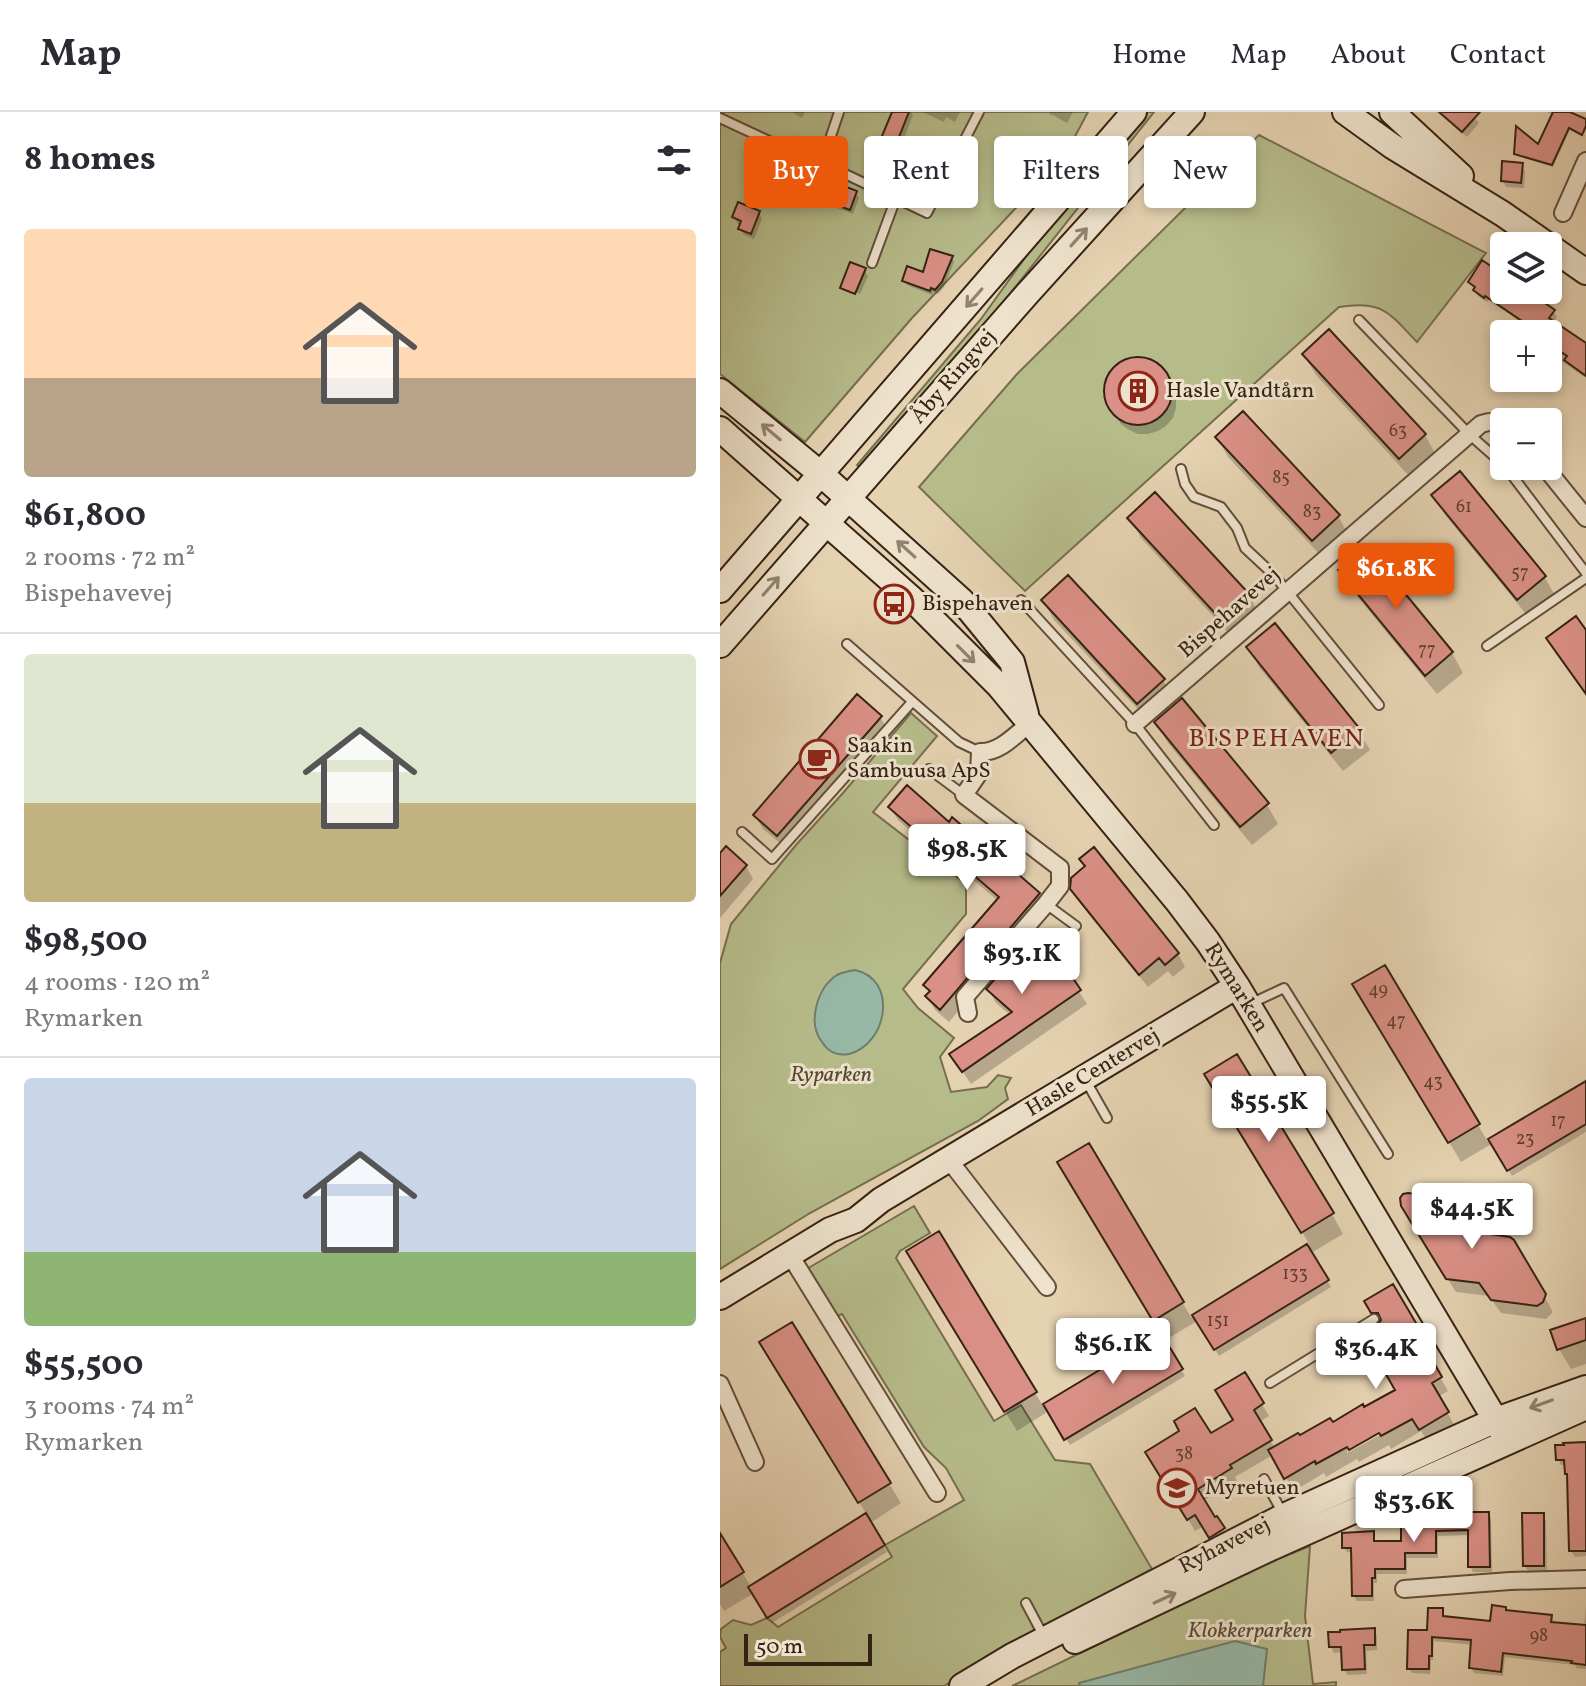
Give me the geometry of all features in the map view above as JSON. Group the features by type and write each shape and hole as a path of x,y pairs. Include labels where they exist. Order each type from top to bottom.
{"street":[{"name":"Åby Ringvej","path":"720,590 1134,112"},
{"name":"Åby Ringvej","path":"720,645 1027,294 1192,112"},
{"path":"1345,112 1392,146 1503,214 1586,272"},
{"path":"1392,112 1503,214"},
{"path":"1563,213 1586,161"},
{"name":"Rymarken","path":"720,391 821,474 962,601 1012,662 1029,724"},
{"name":"Bispehavevej","path":"1135,724 1481,424 1490,421"},
{"name":"Rymarken","path":"720,429 911,598 999,686 1177,901 1208,942 1242,996 1416,1294 1502,1431"},
{"path":"1555,480 1586,518"},
{"path":"968,1013 965,997 1060,886 1060,868 964,795 979,773 980,752 989,753 1002,746 1029,724"},
{"name":"Hasle Centervej","path":"720,1297 830,1230 856,1220 881,1200 1083,1080 1242,996"},
{"path":"949,1160 1047,1287"},
{"path":"790,1255 937,1493"},
{"path":"720,1384 755,1462"},
{"name":"Ryhavevej","path":"962,1686 1045,1639 1502,1431 1586,1388"},
{"name":"Ryhavevej","path":"1502,1431 1586,1407"},
{"name":"Ryhavevej","path":"982,1686 1290,1527"},
{"path":"1404,1589 1586,1579"}],"lane":[{"path":"831,136 839,112"},
{"path":"967,136 979,112"},
{"path":"720,116 760,136"},
{"path":"872,263 892,208"},
{"path":"1359,320 1490,452"},
{"path":"1181,469 1185,484 1194,497 1221,507 1237,528 1245,548 1274,575 1379,705"},
{"path":"1487,646 1586,576 1516,480"},
{"path":"1021,600 1135,724 1214,825"},
{"path":"847,644 959,742 980,752"},
{"path":"742,832 772,859 912,702"},
{"path":"929,769 964,795"},
{"path":"1046,904 1076,926"},
{"path":"1242,996 1284,988 1388,1154"},
{"path":"1083,1080 1107,1118"},
{"path":"1270,1383 1374,1319"},
{"path":"1264,1479 1290,1527"},
{"path":"1026,1603 1045,1639"}],"green space":[{"path":"720,112 1088,112 1075,136 994,136 994,208 1016,208 912,318 805,442 720,374"},
{"path":"1148,112 1154,112 1128,145 1127,136"},
{"path":"1259,135 1486,253 1417,342 1392,316 1376,307 1339,307 1025,591 919,487 1017,374 1185,208 1256,208 1256,138"},
{"path":"1065,208 1078,208 986,324 860,467 857,465 981,319 1040,237"},
{"name":"Ryparken","path":"911,713 937,736 873,812 966,884 966,914 903,989 918,1008 954,1038 940,1057 951,1092 987,1087 998,1075 1011,1078 1005,1088 1008,1099 978,1121 810,1213 720,1269 720,963 731,924"},
{"path":"914,1206 930,1233 900,1251 896,1258 994,1421 1021,1405 1055,1460 1090,1464 1152,1569 944,1686 720,1686 720,1652 726,1648 720,1637 721,1629 733,1620 751,1625 767,1618 778,1627 892,1557 885,1545 964,1500 946,1468 924,1447 842,1314 835,1317 805,1270"},
{"name":"Klokkerparken","path":"1310,1546 1305,1616 1313,1684 1336,1682 1336,1686 1012,1686 1253,1569"}],"shaded area":[{"path":"855,970 869,976 878,986 883,1012 872,1038 862,1048 849,1054 837,1054 827,1048 818,1034 816,1006 830,981 839,974"},
{"path":"1235,1641 1267,1649 1263,1686 1080,1686 1079,1683"}],"building":[{"path":"892,112 909,112 899,136 882,136"},
{"path":"1439,112 1480,112 1462,132"},
{"path":"1553,112 1570,112 1586,119 1582,135 1569,128 1552,165 1514,154 1516,126 1538,144"},
{"path":"1502,161 1523,163 1521,183 1501,181"},
{"path":"848,188 857,191 850,210 845,208 848,208"},
{"path":"738,202 744,204 744,208 760,211 751,234 738,229 741,221 732,217"},
{"path":"930,249 953,256 942,282 935,290 902,281 907,266 923,272"},
{"path":"1482,260 1490,265 1490,299 1473,290 1475,287 1468,282"},
{"path":"850,262 866,268 855,294 840,288"},
{"path":"1497,304 1546,304 1555,310 1549,318 1552,320 1520,320"},
{"path":"1562,327 1586,343 1586,376 1564,360 1567,356 1562,353"},
{"path":"1329,329 1426,434 1399,459 1302,354"},
{"name":"Hasle Vandtårn","path":"1138,357 1162,367 1172,391 1162,415 1138,425 1114,415 1104,391 1114,367"},
{"path":"1243,411 1340,515 1312,541 1215,437"},
{"path":"1460,471 1546,576 1517,600 1431,495"},
{"path":"1155,492 1252,597 1224,623 1127,518"},
{"path":"1367,547 1453,652 1425,676 1338,570"},
{"path":"1068,575 1165,679 1137,704 1041,600"},
{"path":"1576,616 1586,630 1586,694 1546,638"},
{"path":"1275,623 1360,729 1331,753 1246,647"},
{"path":"857,694 882,716 777,836 753,815"},
{"path":"1182,698 1269,803 1240,827 1154,722"},
{"path":"907,785 949,822 952,817 1040,893 940,1010 925,996 930,991 923,985 999,897 934,841 931,844 888,807"},
{"path":"726,846 747,865 720,896 720,853"},
{"path":"1094,847 1179,953 1165,965 1159,958 1139,975 1070,889 1071,878 1085,866 1079,859"},
{"path":"1039,929 1065,951 1059,958 1081,990 962,1072 949,1054 1012,1012 986,989"},
{"path":"1385,965 1480,1124 1448,1143 1352,984"},
{"path":"1237,1054 1334,1213 1301,1233 1204,1074"},
{"path":"1586,1081 1586,1124 1507,1171 1488,1139"},
{"path":"1089,1143 1184,1302 1153,1321 1057,1162"},
{"path":"1408,1193 1456,1199 1477,1232 1514,1240 1546,1294 1543,1302 1537,1306 1491,1300 1479,1283 1446,1279 1401,1206 1400,1198"},
{"path":"939,1231 1037,1392 1004,1412 906,1251"},
{"path":"1307,1244 1329,1280 1214,1350 1192,1315"},
{"path":"1393,1284 1429,1345 1425,1347 1442,1377 1432,1383 1449,1412 1419,1430 1412,1419 1349,1450 1347,1447 1316,1464 1315,1461 1284,1479 1268,1450 1298,1433 1300,1435 1330,1418 1333,1422 1395,1390 1364,1336 1379,1327 1381,1320 1378,1313 1371,1313 1364,1301"},
{"path":"1586,1318 1586,1340 1557,1350 1550,1330"},
{"path":"792,1322 891,1483 858,1503 759,1342"},
{"path":"1161,1333 1183,1369 1064,1440 1043,1404"},
{"path":"1245,1372 1264,1403 1254,1410 1272,1440 1198,1489 1225,1528 1209,1538 1195,1515 1187,1520 1145,1452 1179,1431 1174,1421 1195,1408 1211,1433 1233,1420 1215,1390"},
{"path":"1586,1442 1586,1551 1569,1551 1567,1474 1564,1460 1556,1460 1555,1445"},
{"path":"1489,1512 1490,1567 1468,1567 1468,1530 1436,1531 1436,1553 1405,1553 1405,1569 1375,1569 1372,1596 1352,1596 1351,1548 1342,1548 1342,1533 1374,1531 1374,1541 1401,1541 1401,1514"},
{"path":"866,1513 885,1545 767,1618 748,1587"},
{"path":"1522,1513 1544,1513 1544,1566 1523,1566"},
{"path":"720,1533 744,1572 720,1587"},
{"path":"1492,1605 1506,1607 1506,1610 1552,1615 1551,1622 1586,1625 1586,1665 1503,1653 1501,1672 1469,1668 1471,1640 1432,1637 1429,1669 1407,1669 1408,1630 1427,1630 1428,1608 1443,1608 1443,1616 1490,1621"},
{"path":"1375,1628 1375,1645 1364,1645 1365,1669 1342,1670 1341,1647 1329,1647 1328,1632"}],"place":[{"name":"Hasle Vandtårn","path":"1138,391"},
{"name":"Bispehaven","path":"894,604"},
{"name":"Saakin Sambuusa ApS","path":"819,759"},
{"name":"Myretuen","path":"1177,1488"}],"district":[{"name":"BISPEHAVEN","path":"1277,739"}]}
